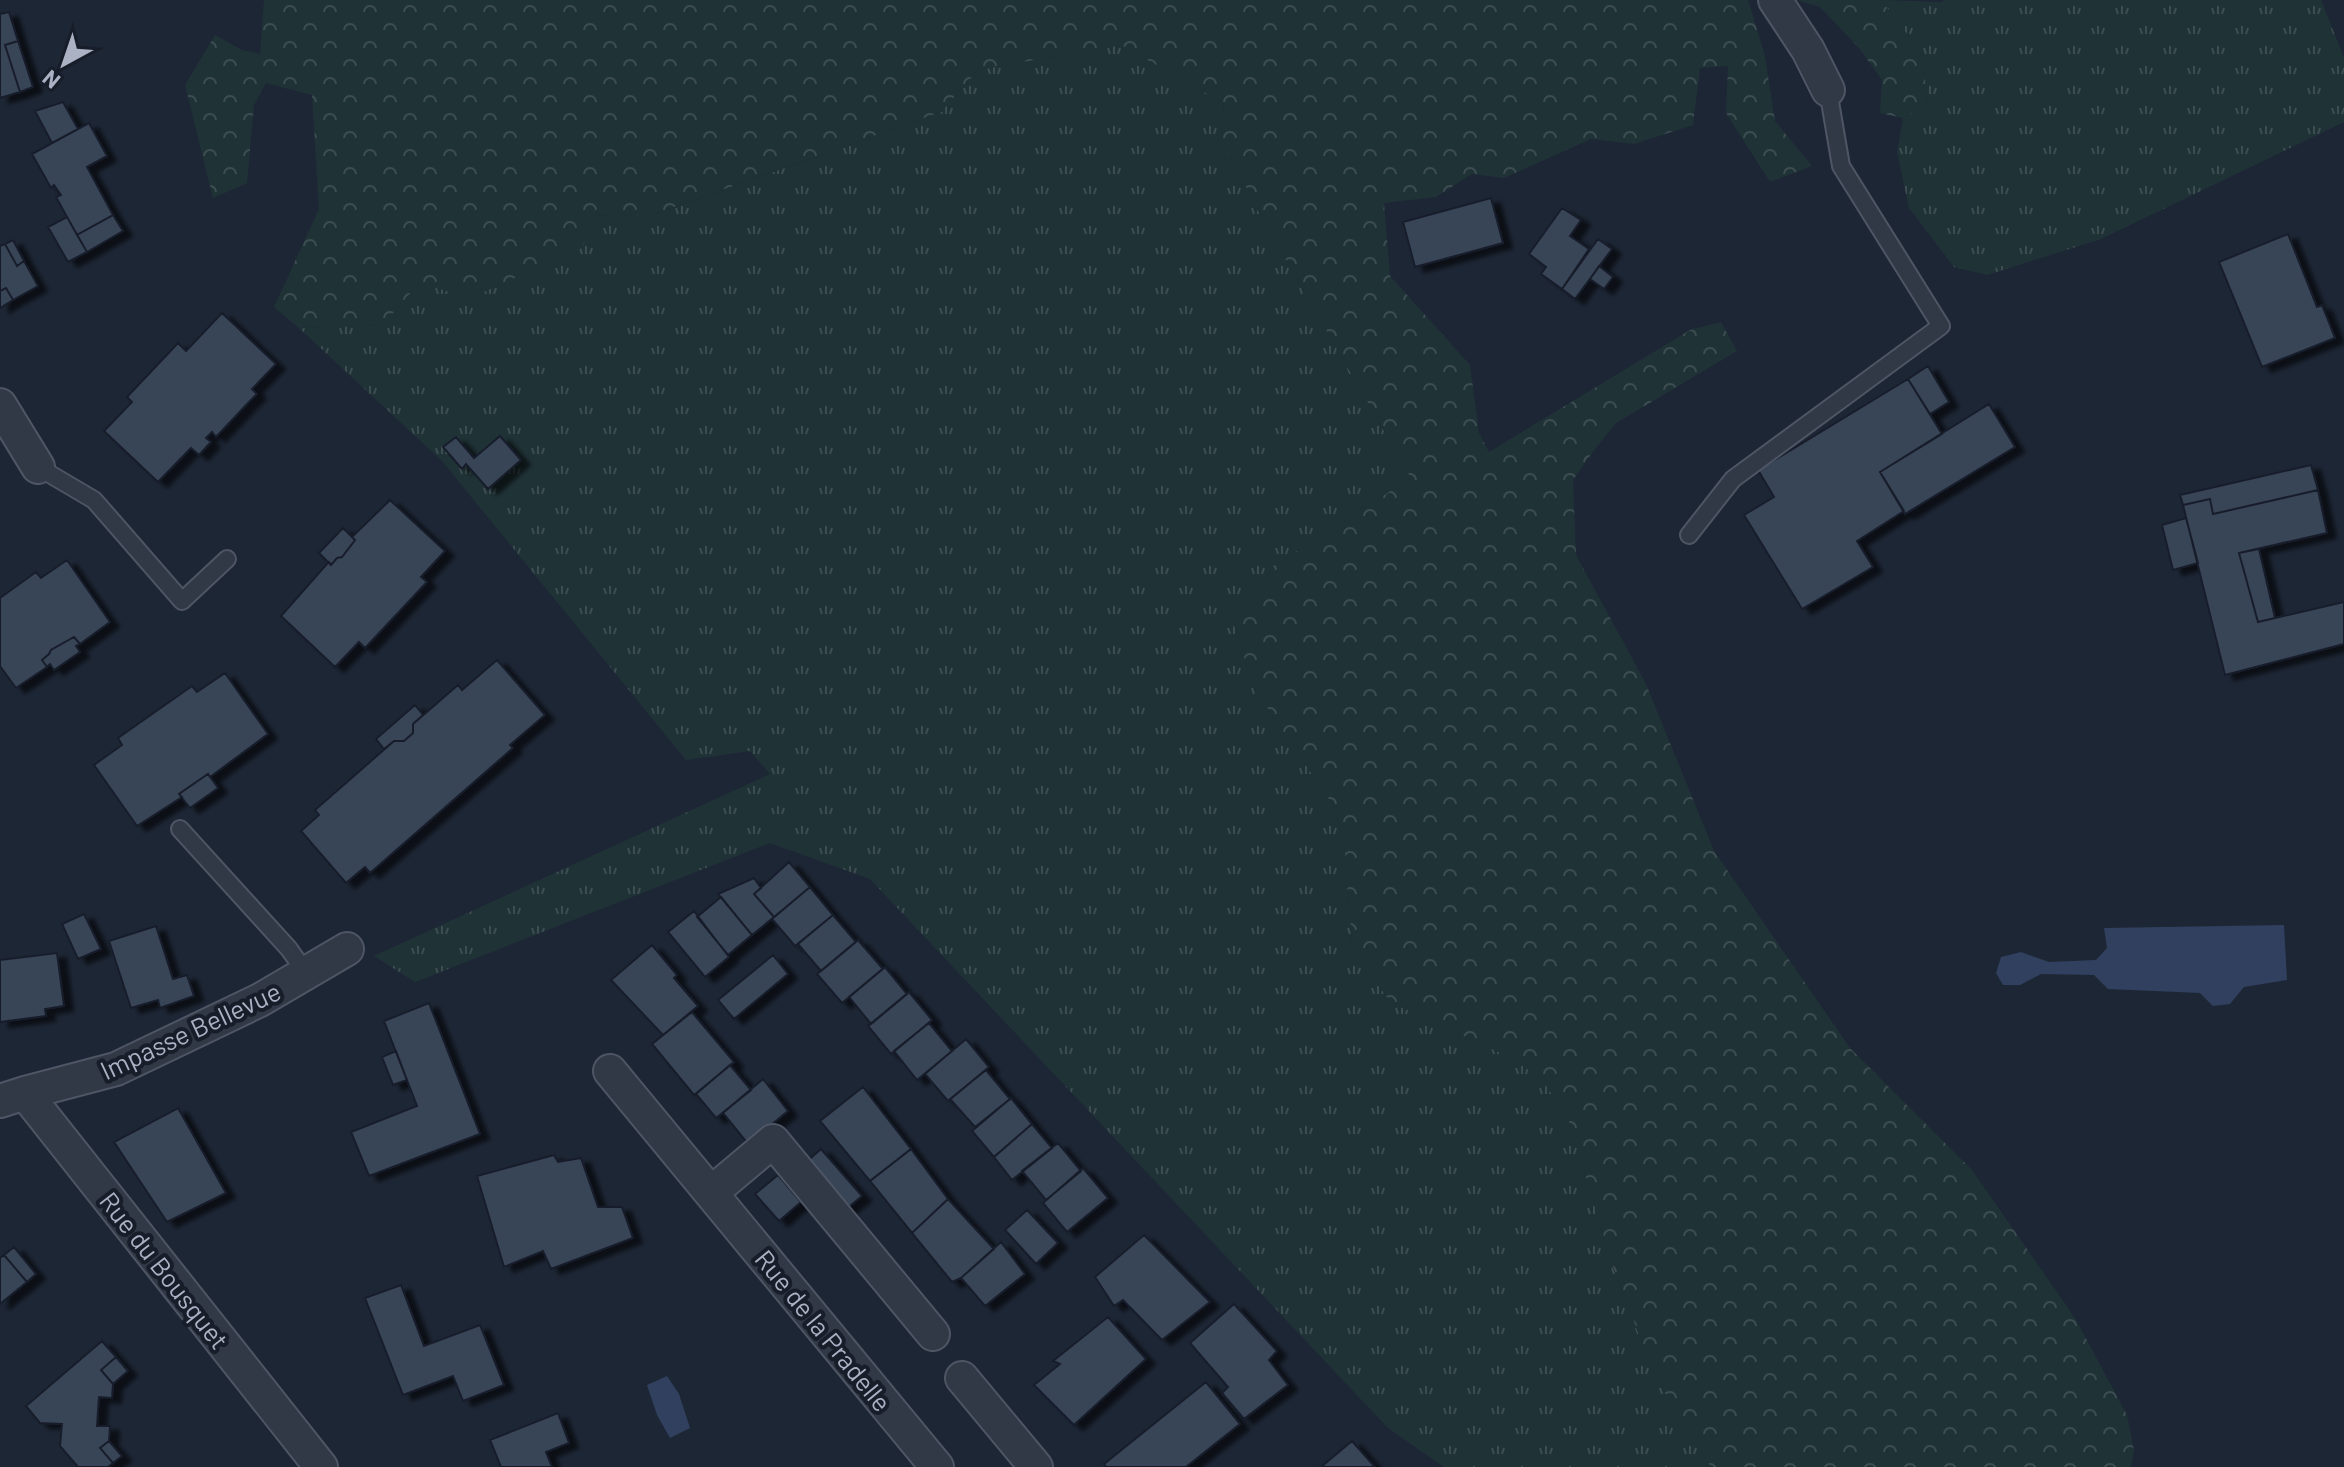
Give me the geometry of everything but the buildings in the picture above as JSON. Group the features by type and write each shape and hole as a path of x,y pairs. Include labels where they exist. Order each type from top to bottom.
{"street":[{"path":"1775,0 1808,50 1828,90"},
{"path":"0,405 38,467"},
{"name":"Impasse Bellevue","path":"12,1097 116,1069 260,1000 347,949"},
{"name":"Rue de la Pradelle","path":"610,1071 937,1467"},
{"name":"Rue du Bousquet","path":"12,1097 321,1467"},
{"path":"711,1193 773,1141 933,1334"},
{"path":"962,1378 1036,1467"}],"lane":[{"path":"1689,535 1733,479 1941,326 1841,166 1828,90"},
{"path":"38,467 94,500 182,601 227,559"},
{"path":"180,829 289,949 306,973"}],"green space":[{"path":"264,0 1748,0 1765,56 1775,121 1812,166 1770,182 1726,113 1728,66 1700,68 1693,125 1634,144 1591,139 1504,178 1472,174 1436,197 1384,203 1390,276 1470,365 1479,433 1489,452 1690,330 1721,322 1737,351 1616,423 1573,480 1576,555 1646,684 1714,851 1850,1048 1972,1170 2075,1318 2127,1415 2134,1451 2131,1467 1711,1467 1653,1371 1613,1267 1568,1118 1545,1084 1518,1061 1390,1002 1352,944 1344,841 1333,805 1254,688 1233,622 1273,566 1411,478 1258,211 1221,137 1224,103 1121,45 978,70 941,112 657,213 595,216 582,248 470,298 419,283 383,325 299,328 274,307 319,209 312,95 266,83 254,105 247,183 213,198 185,85 215,35 242,50 260,54"},
{"path":"1797,0 1881,0 1922,54 1928,102 1903,118 1880,113 1882,80 1859,48 1820,7"},
{"path":"1881,0 2321,0 2344,58 2344,122 2101,239 1987,275 1954,267 1909,208 1897,152 1903,118 1928,102 1922,54"},
{"path":"1121,45 1224,103 1221,137 1258,211 1411,478 1273,566 1233,622 1254,688 1333,805 1344,841 1352,944 1390,1002 1518,1061 1545,1083 1568,1118 1613,1267 1653,1371 1711,1467 1444,1467 1388,1428 870,879 770,843 415,982 374,956 770,774 750,751 686,760 442,461 299,328 383,325 419,283 595,216 658,213 941,112 978,70"}],"water":[{"path":"2284,925 2287,980 2244,987 2230,1004 2213,1006 2200,993 2108,989 2094,975 2041,974 2020,985 2003,985 1996,973 2001,957 2021,952 2049,962 2096,960 2107,948 2104,928"},
{"path":"667,1376 679,1394 690,1428 670,1438 657,1415 647,1385"}]}
